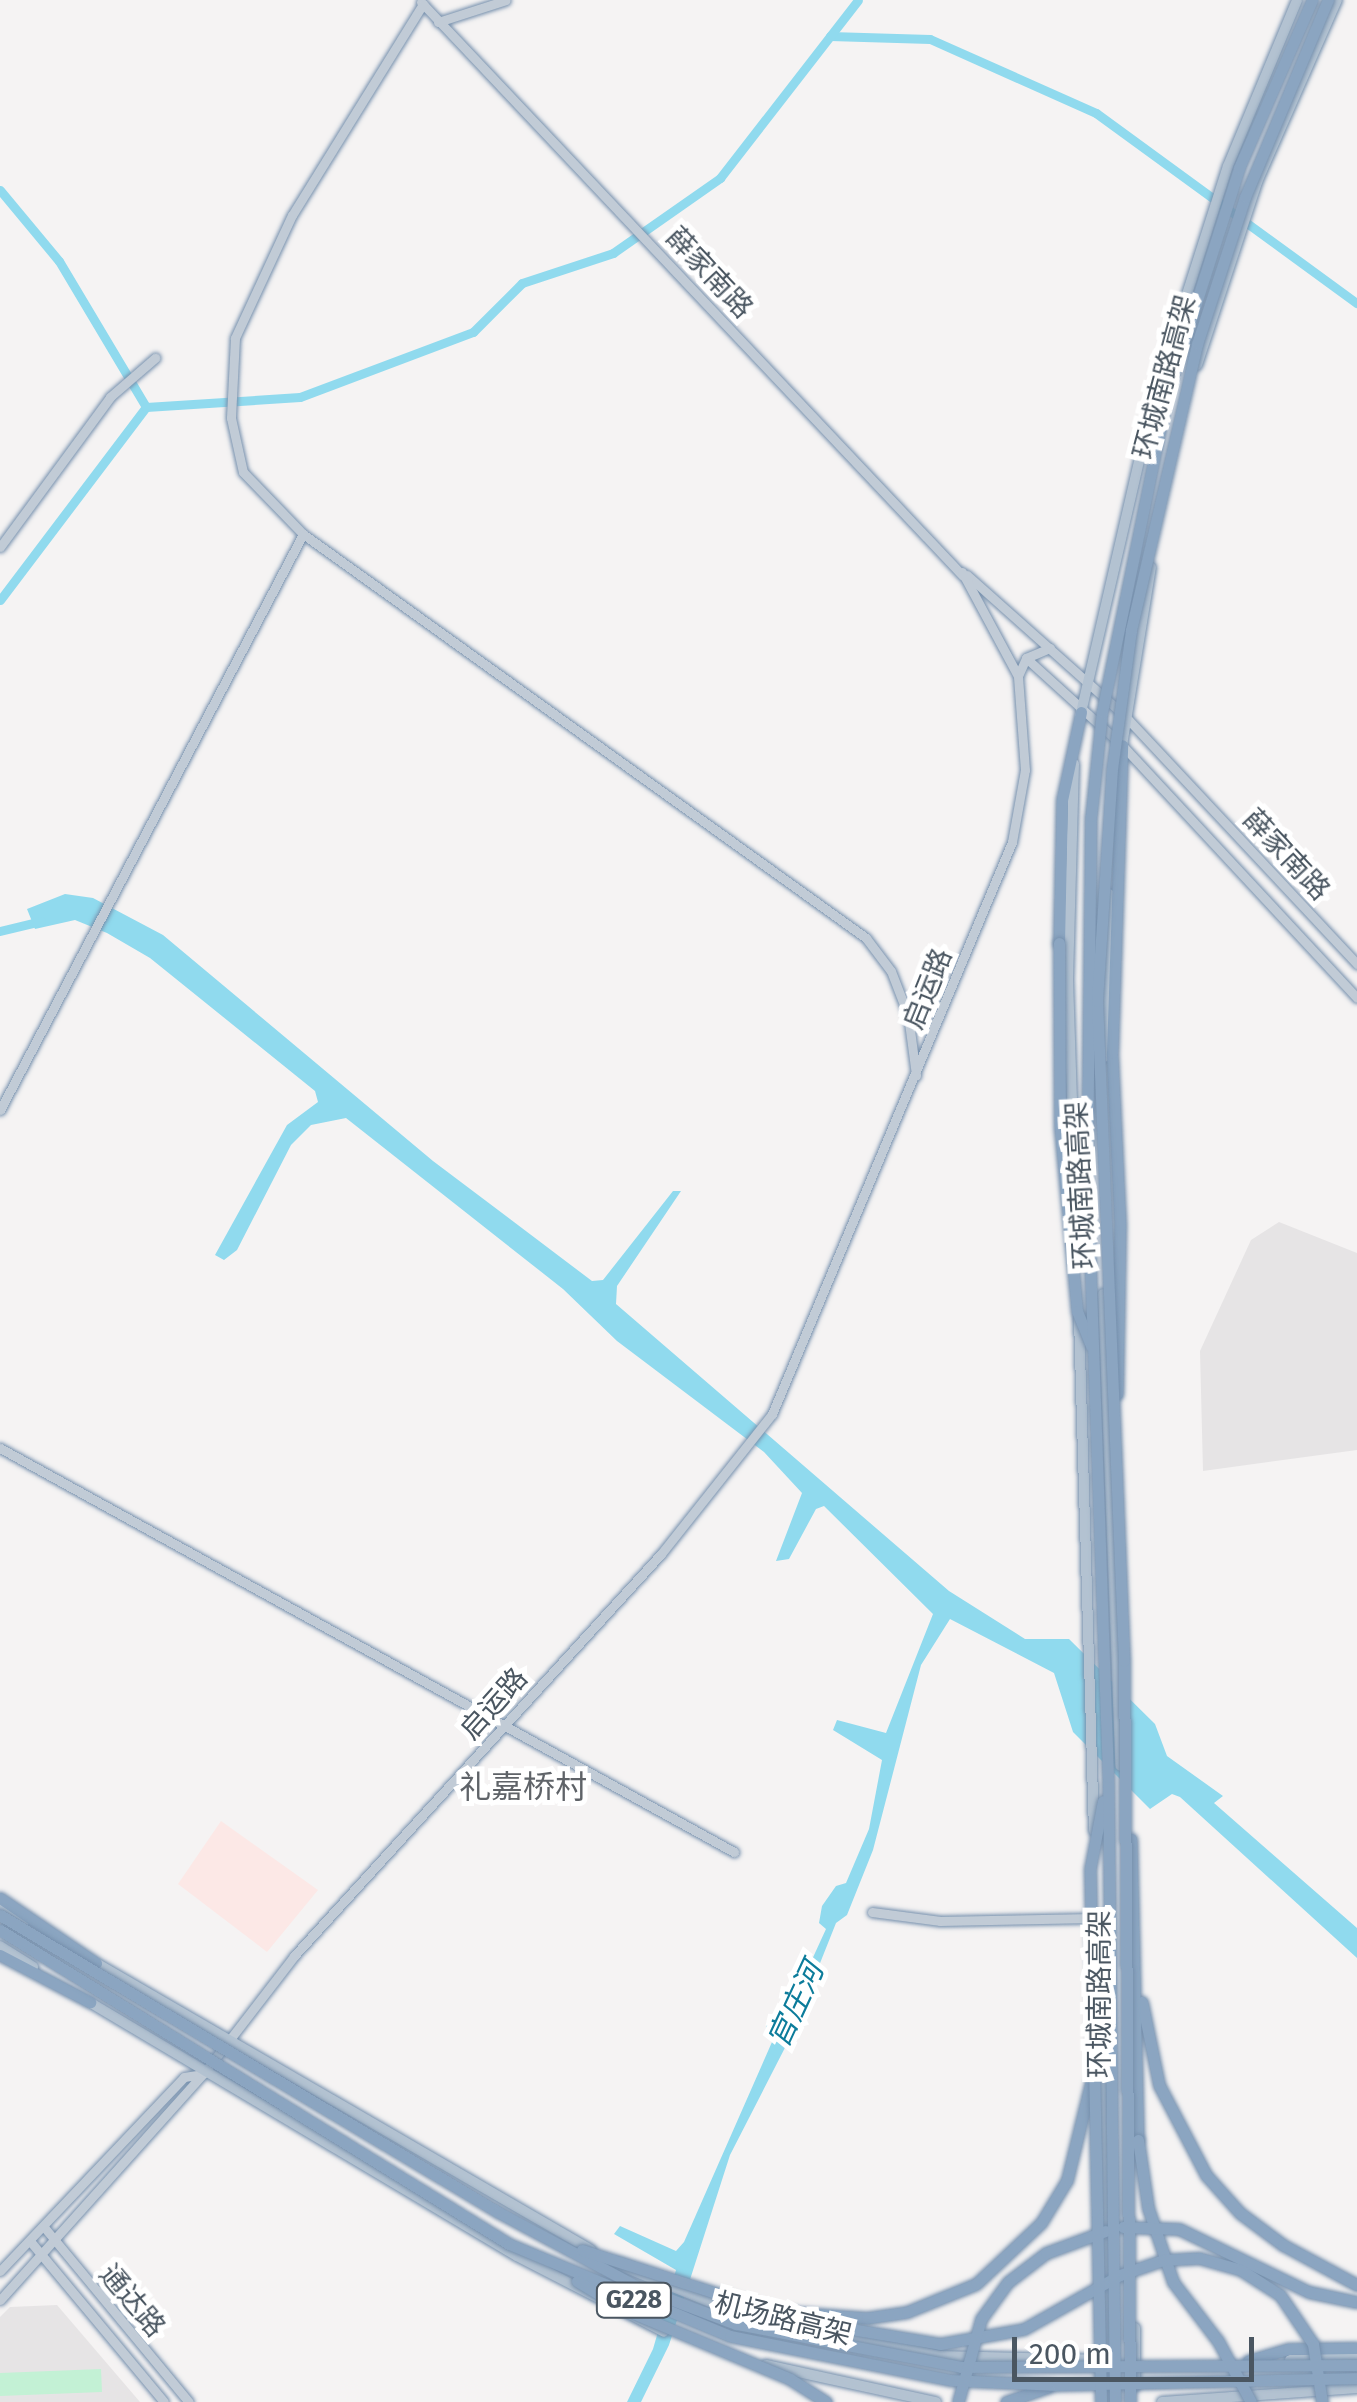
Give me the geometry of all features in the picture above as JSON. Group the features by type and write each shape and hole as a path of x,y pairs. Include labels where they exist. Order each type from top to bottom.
{"highway":[{"name":"环城南路高架","path":"1112,2402 1108,1777 1094,1352 1086,898 1102,712 1167,394 1239,168 1312,0"},
{"name":"环城南路高架","path":"1133,2402 1124,1661 1098,1001 1112,769 1131,630 1197,344 1245,196 1328,0"},
{"path":"1080,712 1062,800 1060,1126 1077,1311 1094,1352"},
{"path":"1116,1408 1120,1225 1112,1052 1122,745"},
{"path":"1124,1661 1138,2140 1148,2208 1172,2282 1218,2341 1250,2402"},
{"path":"1101,2402 1090,1869 1108,1777"},
{"path":"0,1902 96,1963"},
{"name":"机场路高架","path":"0,1915 531,2230 638,2287 736,2324 961,2368 1357,2361"},
{"path":"1133,1923 1159,2085 1206,2175 1284,2245 1357,2284"},
{"name":"机场路高架","path":"0,1930 526,2251 745,2340 950,2380 1057,2386 1357,2378"},
{"path":"0,1955 90,2002"},
{"path":"771,2311 867,2318 906,2312 976,2284 1041,2224 1067,2180 1081,2140 1094,2063"},
{"path":"958,2402 981,2319 1008,2282 1088,2234 1134,2224 1178,2229 1309,2292 1357,2302"},
{"path":"531,2230 771,2311 920,2343 964,2341 1024,2329 1120,2275 1163,2260 1200,2258 1241,2270 1280,2295 1313,2344 1322,2402"},
{"path":"526,2251 623,2308 790,2379 826,2402"},
{"path":"1248,2361 1288,2349 1357,2348"},
{"path":"1006,2402 1057,2386"}],"main road":[{"path":"438,22 506,0"},
{"path":"1112,2402 1068,980 1080,712 1090,688 1150,417 1202,246 1228,166 1297,0"},
{"path":"1133,2402 1136,2360 1100,1171 1110,875 1125,716 1194,372 1257,182 1337,0"},
{"path":"421,2 292,215 234,338 231,418 243,472 303,534 866,938 891,970 908,1015 916,1077"},
{"name":"薛家南路","path":"421,2 963,575 1125,716 1357,964"},
{"path":"0,547 116,391 155,358"},
{"path":"0,1110 303,534"},
{"name":"启运路","path":"0,2300 204,2073 294,1956 742,1458 772,1414 1012,842 1025,770 1018,676 963,575"},
{"path":"1018,676 1026,658 1050,648"},
{"name":"薛家南路","path":"1026,658 1080,712 1122,745 1357,998"},
{"path":"0,1448 734,1852"},
{"path":"872,1912 940,1921 1096,1918"},
{"path":"0,1946 204,2073 624,2316 730,2357 936,2402"},
{"path":"96,1963 632,2273 732,2311 941,2356 1357,2361"},
{"name":"启运路","path":"0,2271 184,2077 204,2073"},
{"name":"通达路","path":"44,2228 189,2402"},
{"name":"通达路","path":"30,2241 164,2402"},
{"path":"1162,2402 1357,2388"}],"shaded area":[{"path":"1279,1222 1357,1253 1357,1450 1203,1471 1200,1351 1251,1240"},
{"path":"221,1821 318,1890 267,1952 178,1884"},
{"path":"57,2305 140,2402 0,2402 0,2317 10,2307"}],"green space":[{"path":"101,2369 102,2392 0,2396 0,2373"}],"water":[{"name":"官庄河","path":"65,894 93,898 163,935 433,1161 592,1281 603,1280 673,1191 681,1191 617,1286 616,1304 949,1591 1025,1639 1069,1639 1155,1724 1167,1756 1223,1796 1214,1803 1357,1928 1357,1958 1180,1797 1172,1794 1150,1809 1073,1732 1054,1673 950,1619 921,1665 873,1850 847,1915 836,1923 791,2036 730,2155 669,2345 641,2402 627,2402 653,2349 676,2270 614,2234 620,2226 676,2251 684,2242 772,2042 765,2035 767,2021 782,2025 826,1929 819,1923 822,1906 836,1886 846,1883 869,1829 882,1760 833,1730 837,1720 886,1733 933,1614 824,1506 816,1509 789,1559 776,1561 802,1493 764,1452 617,1341 563,1289 346,1118 311,1125 291,1145 237,1250 224,1260 215,1255 287,1125 318,1102 315,1091 150,958 107,933 75,920 35,929 27,909"}],"waterway":[{"path":"0,600 146,407 300,397 473,332 522,283 613,253 720,178 858,0"},
{"path":"830,36 930,39 1096,113 1357,303"},
{"path":"0,190 59,261 146,407"},
{"path":"0,931 41,921"}],"district":[{"name":"礼嘉桥村","path":"523,1787"}]}
